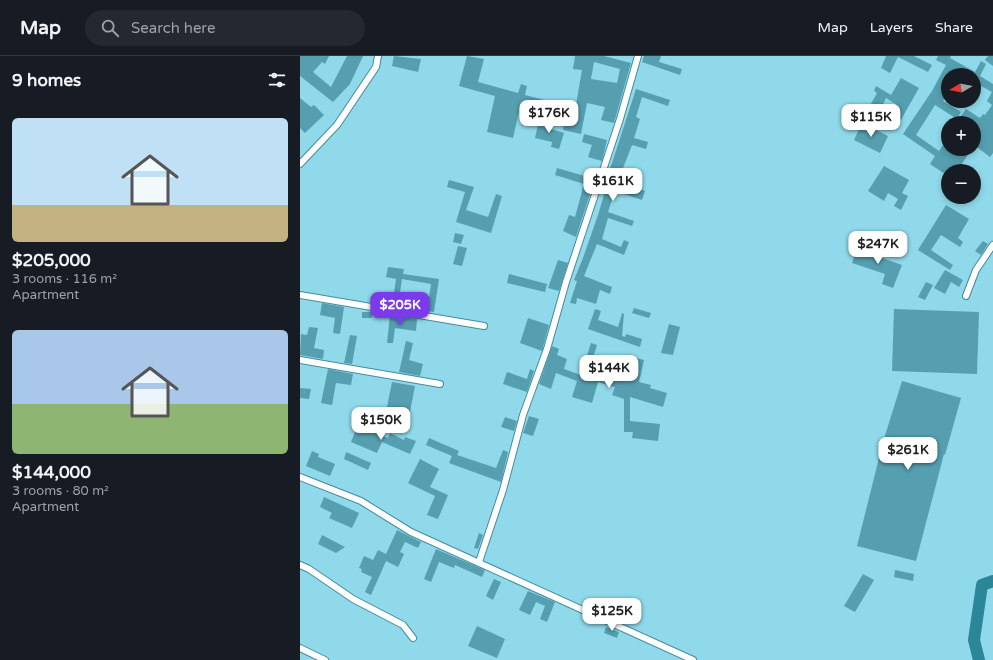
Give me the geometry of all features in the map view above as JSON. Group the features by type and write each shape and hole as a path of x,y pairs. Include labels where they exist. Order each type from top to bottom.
{"street":[{"path":"300,164 337,125 376,67 378,56"},
{"path":"479,562 503,490 523,415 547,349 566,282 620,119 638,56"},
{"path":"966,296 976,270 993,244"},
{"path":"300,295 484,326"},
{"path":"300,360 440,384"},
{"path":"300,477 361,501 411,532 693,660"},
{"path":"300,565 309,569 353,599 403,625 413,638"},
{"path":"300,648 325,660"}],"building":[{"path":"300,56 329,56 325,64 322,62 313,72 331,87 347,56 363,56 350,84 333,102 300,76"},
{"path":"394,56 421,59 418,72 392,66"},
{"path":"467,56 484,59 478,82 518,93 521,84 527,86 525,95 556,103 554,112 521,103 513,138 487,132 495,96 459,86"},
{"path":"575,56 604,56 631,63 614,123 601,120 605,107 587,103 581,134 563,130 565,118 571,119 572,110 575,110 582,70 573,69","holes":["594,62 620,69 617,83 591,79"]},
{"path":"644,56 661,56 659,62 682,69 680,75 642,62"},
{"path":"886,56 914,56 932,65 928,72 898,57 890,73 881,68"},
{"path":"938,56 951,56 950,58 968,68 944,68 946,65 936,60"},
{"path":"988,56 993,56 993,66 985,60"},
{"path":"981,61 986,64 981,74 981,68 977,68"},
{"path":"941,74 941,108 954,108 961,112 959,116 952,116 935,105 916,135 939,151 941,148 941,156 967,156 962,164 941,164 941,171 930,164 935,156 903,134 932,91"},
{"path":"981,77 993,84 993,153 990,157 981,150 981,117 983,114 985,115 992,105 987,101 992,92 981,86"},
{"path":"901,78 919,88 898,125 868,109 877,93 874,91 876,86 891,95","holes":["886,98 897,105 892,115 881,109"]},
{"path":"636,89 670,100 668,106 642,97 636,117 640,119 634,138 648,142 646,149 632,145 616,186 627,190 629,185 645,191 642,200 615,191 608,212 634,221 632,226 608,218 602,239 621,247 624,240 629,242 624,255 597,244 584,276 612,287 610,294 600,290 596,304 577,298 576,304 570,303 577,281 574,280 598,215 606,188 602,187 612,163"},
{"path":"300,98 311,107 314,105 324,115 305,133 300,128"},
{"path":"966,109 977,116 961,116"},
{"path":"539,120 549,122 548,128 564,133 559,149 551,147 552,142 535,138"},
{"path":"862,123 888,136 880,153 854,140"},
{"path":"584,134 607,140 602,161 588,157 592,145 582,142"},
{"path":"884,166 909,180 902,193 908,196 901,210 894,206 898,199 888,193 884,201 868,191"},
{"path":"557,168 595,179 576,237 563,231 569,215 575,217 584,184 555,175"},
{"path":"449,180 474,187 466,210 488,217 496,194 502,196 491,233 456,222 465,192 447,187"},
{"path":"946,205 969,219 958,238 963,242 960,247 941,235 931,250 953,265 950,270 918,250"},
{"path":"455,233 464,235 461,244 453,242"},
{"path":"983,241 988,244 981,255 975,251"},
{"path":"858,245 873,250 871,254 902,265 893,288 882,284 885,274 852,263"},
{"path":"458,246 467,248 462,266 453,264"},
{"path":"558,260 568,263 559,291 548,288"},
{"path":"388,267 404,269 403,274 439,279 434,312 392,306 396,279 386,277","holes":["402,279 431,284 428,304 399,299"]},
{"path":"945,270 963,280 959,287 951,282 945,294 934,288"},
{"path":"509,274 547,284 545,292 507,283"},
{"path":"926,282 933,285 925,300 918,297"},
{"path":"322,303 344,307 340,334 333,333 335,318 320,315"},
{"path":"634,308 651,313 649,318 632,313"},
{"path":"595,309 601,311 598,320 618,327 622,313 624,314 622,336 625,337 626,334 642,339 640,347 588,329"},
{"path":"894,309 979,312 977,374 892,371"},
{"path":"362,312 372,312 372,318 362,318"},
{"path":"390,315 417,319 416,331 395,328 393,343 387,343"},
{"path":"528,318 549,325 542,351 520,343"},
{"path":"669,324 680,327 673,355 661,353"},
{"path":"309,327 318,328 314,348 324,350 323,359 300,355 301,334 307,335"},
{"path":"350,335 357,336 352,364 344,363"},
{"path":"406,341 413,343 409,360 423,364 420,376 399,372"},
{"path":"591,343 597,345 590,367 627,379 632,357 644,360 639,382 651,385 650,388 667,393 663,407 630,397 630,421 660,424 658,441 632,438 633,432 624,432 624,399 612,395 615,387 598,382 592,403 572,397 577,381 556,373 551,389 539,384 552,346 559,349 557,355 567,359 564,369 581,375"},
{"path":"328,369 353,374 351,385 336,383 332,405 321,403"},
{"path":"530,369 534,371 527,392 503,384 507,372 527,379"},
{"path":"902,381 961,398 945,455 944,454 916,561 857,546 883,442"},
{"path":"392,382 415,386 409,417 386,412"},
{"path":"300,388 311,389 309,399 300,398"},
{"path":"529,416 539,419 533,436 523,433"},
{"path":"505,417 517,421 514,431 501,427"},
{"path":"358,425 388,438 390,433 404,440 405,437 416,441 410,454 382,442 377,453 351,442"},
{"path":"429,438 459,451 457,455 496,468 503,450 508,452 501,482 449,463 452,456 426,445"},
{"path":"312,451 319,454 318,457 335,464 330,476 306,466"},
{"path":"346,452 371,463 368,470 344,459"},
{"path":"420,459 439,469 430,487 448,495 438,519 427,515 435,496 408,483"},
{"path":"324,497 359,513 352,528 329,518 332,513 320,507"},
{"path":"397,530 421,542 418,548 405,542 400,552 404,554 398,567 386,561 371,595 365,592 372,577 361,572 362,569 359,568 364,556 373,560 378,550 386,554"},
{"path":"479,533 483,535 478,549 474,548"},
{"path":"322,535 345,547 336,553 318,544"},
{"path":"436,549 485,570 482,577 455,565 454,568 439,562 431,582 424,579"},
{"path":"895,570 914,574 913,581 894,577"},
{"path":"863,574 874,580 855,612 844,606"},
{"path":"494,579 501,582 493,600 486,596"},
{"path":"528,591 555,602 547,622 540,619 545,606 536,602 530,615 519,610"},
{"path":"477,626 505,639 497,658 468,646"},
{"path":"606,627 619,632 617,638 604,633"}],"waterway":[{"path":"979,660 974,640 982,585 993,581"}]}
